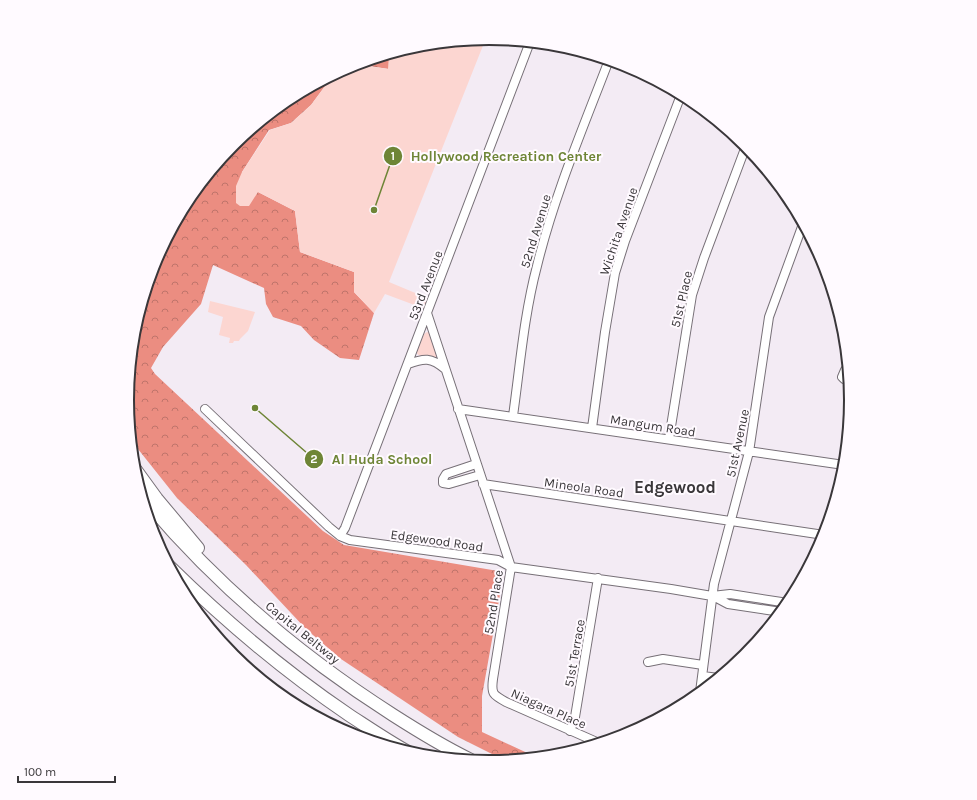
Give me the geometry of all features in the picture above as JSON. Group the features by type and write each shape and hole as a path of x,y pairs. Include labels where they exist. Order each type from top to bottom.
{"highway":[{"path":"143,479 157,499 206,557 258,614"},
{"name":"Capital Beltway","path":"150,505 179,539 207,567 283,636 334,676 375,704 415,729 459,754"},
{"path":"182,578 229,623 270,657 321,696 391,741"}],"street":[{"name":"53rd Avenue","path":"340,536 345,528 528,47"},
{"name":"52nd Avenue","path":"513,416 530,297 540,252 561,189 607,66"},
{"name":"Wichita Avenue","path":"592,428 605,332 615,273 625,241 679,101"},
{"name":"51st Place","path":"669,439 692,294 743,153"},
{"name":"51st Avenue","path":"701,684 714,584 749,452 768,317 800,231"},
{"name":"52nd Place","path":"427,313 511,567 492,691"},
{"path":"408,364 422,359 436,361 446,370"},
{"name":"Edgewood Road","path":"205,409 310,509 340,536 350,540 498,560 511,567 598,578 712,596 730,594 780,602"},
{"name":"Mangum Road","path":"458,409 838,464"},
{"path":"476,464 446,474 443,479 443,483 449,484 480,474"},
{"name":"Mineola Road","path":"483,484 817,534"},
{"name":"51st Terrace","path":"570,731 575,717 598,578"},
{"name":"Edgewood Road","path":"712,596 728,604 774,611"},
{"path":"648,662 663,659 704,666"},
{"path":"703,676 711,677"},
{"name":"Niagara Place","path":"492,691 496,697 591,740"}],"green space":[{"path":"389,59 389,69 369,66"},
{"path":"326,85 311,105 291,123 269,130 242,172 258,192 295,211 300,252 354,272 354,292 374,313 359,360 340,358 314,340 301,326 273,317 266,304 264,288 213,265 201,304 163,347 151,368 155,374 323,531 344,545 504,572 482,696 482,732 527,753 494,755 458,737 341,659 306,629 246,565 177,498 137,448 134,423 134,377 140,331 152,286 170,243 181,222 193,203 222,166 237,149 272,118"}],"shaded area":[{"path":"483,45 389,282 432,300 428,310 385,294 374,313 354,292 354,272 300,252 295,211 258,192 249,206 240,206 236,203 236,186 242,172 270,130 291,123 311,105 326,85 369,66 388,69 389,60 397,57 442,48"},
{"path":"210,301 255,312 248,331 239,341 229,343 230,338 219,335 223,317 208,312"},
{"path":"427,332 431,334 438,355 436,357 422,357 416,352 424,334"}],"place":[{"name":"Hollywood Recreation Center","path":"374,210"},
{"name":"Al Huda School","path":"255,408"}],"district":[{"name":"Edgewood","path":"675,487"}]}
